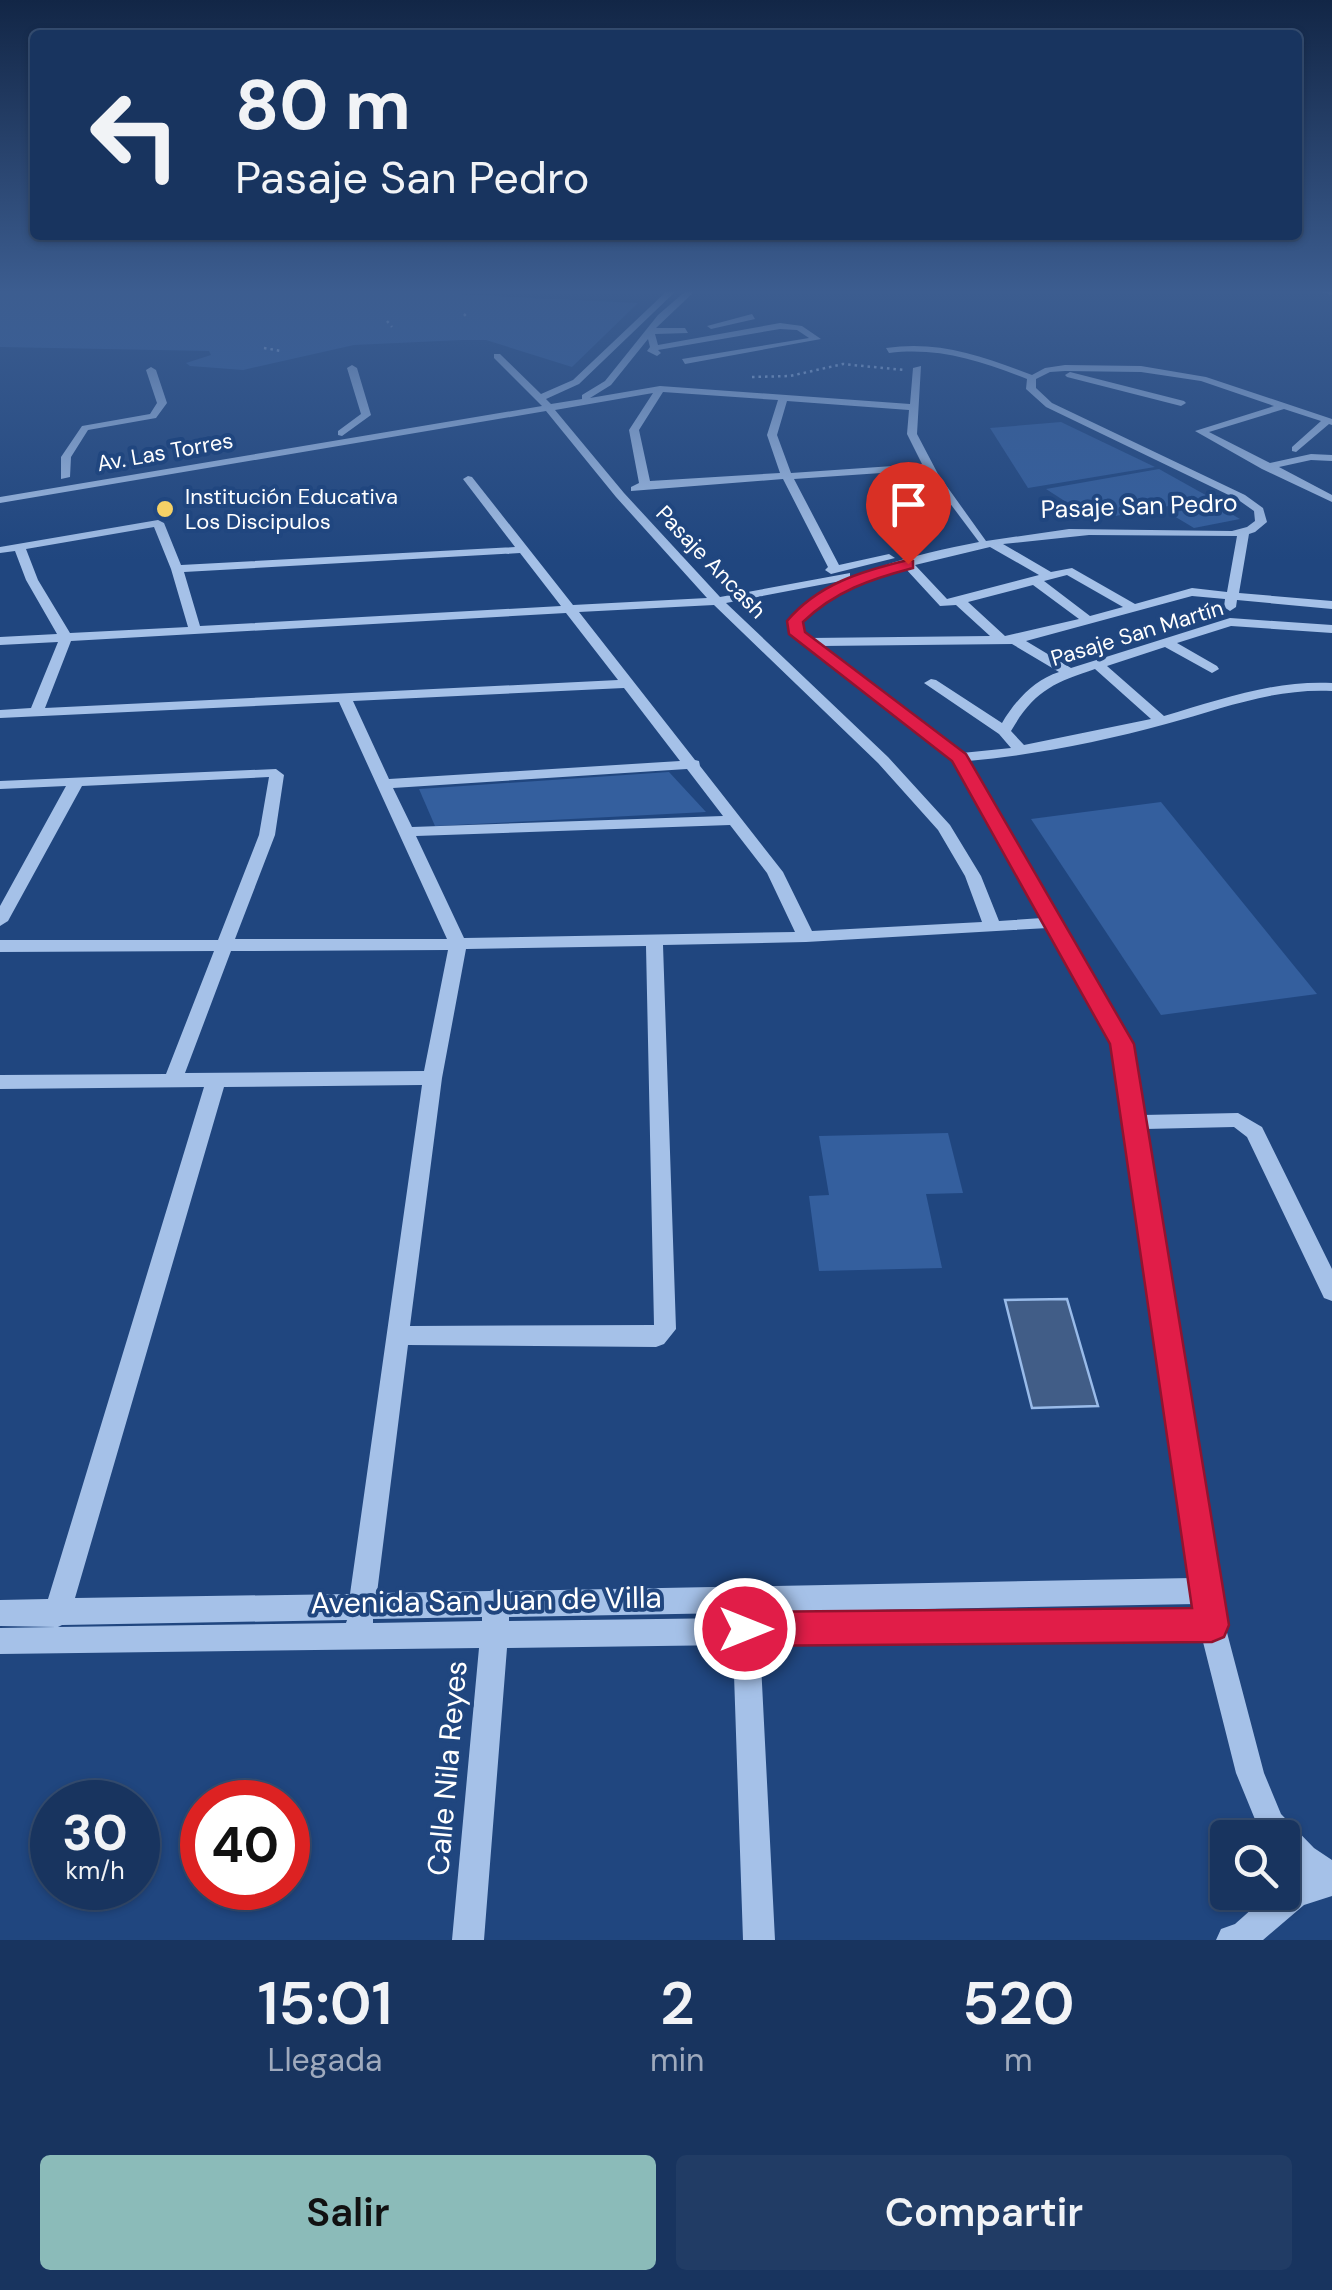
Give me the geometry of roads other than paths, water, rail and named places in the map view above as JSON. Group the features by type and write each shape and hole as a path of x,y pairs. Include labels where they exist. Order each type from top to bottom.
{"street":[{"path":"66,477 66,456 85,428 154,416 162,403 153,380"},
{"path":"342,433 366,415 355,380"},
{"name":"Pasaje Ancash","path":"521,380 717,601 883,760 945,828 974,876 993,927"},
{"path":"544,403 579,380"},
{"path":"572,404 611,380"},
{"path":"917,380 912,434 928,467 987,542 1051,577"},
{"name":"Pasaje San Pedro","path":"987,542 1008,535 1088,531 1243,533 1261,522 1259,510 1252,504 1061,412 1035,393 1031,380"},
{"path":"1086,380 1181,403"},
{"path":"1198,380 1329,422"},
{"path":"644,485 634,434 660,390"},
{"name":"Av. Las Torres","path":"0,488 544,403 572,404 660,390 913,406"},
{"path":"783,398 772,435 786,474 835,569"},
{"name":"Av. Las Torres","path":"0,500 544,403"},
{"path":"1281,407 1200,431 1332,499"},
{"path":"1296,449 1329,422"},
{"path":"1266,467 1312,457 1332,458"},
{"path":"620,495 644,485 928,467"},
{"path":"468,480 775,872 806,938"},
{"path":"0,550 158,522 178,569 195,630"},
{"path":"1230,622 1230,596 1243,533"},
{"path":"0,641 717,601 890,568 987,542"},
{"path":"717,601 835,569 987,542"},
{"path":"20,546 32,580 66,638"},
{"path":"178,569 520,550"},
{"path":"908,564 944,603 960,602 1068,571 1134,608"},
{"path":"890,568 834,589 801,611 795,621 798,634 959,758 1122,1044 1212,1625 1250,1773 1272,1824 1303,1859 1332,1879"},
{"path":"1036,582 1088,620"},
{"path":"807,642 1008,640 1192,592 1332,606"},
{"path":"960,602 1008,640 1070,673"},
{"name":"Pasaje San Martín","path":"1004,731 1018,706 1050,679 1230,622 1332,629"},
{"path":"36,712 66,638"},
{"path":"1166,642 1212,669"},
{"path":"1097,664 1161,721"},
{"path":"931,683 1004,731 1022,752"},
{"path":"0,714 625,684"},
{"path":"959,758 1022,752 1161,721 1268,690 1304,685 1332,688"},
{"path":"344,697 388,784 458,944 432,1078 365,1606 358,1634"},
{"path":"388,784 694,764"},
{"path":"0,785 271,772 278,775 267,835 173,1080"},
{"path":"0,921 76,782"},
{"path":"409,832 734,820"},
{"path":"0,946 806,938 1050,923"},
{"path":"398,1335 656,1337 665,1328 654,938"},
{"path":"0,1082 432,1078"},
{"path":"58,1614 216,1080"},
{"path":"1136,1122 1238,1120 1248,1125 1255,1132 1332,1292"},
{"name":"Avenida San Juan de Villa","path":"0,1612 58,1614 497,1601 1204,1591"},
{"path":"744,1598 759,1940"},
{"name":"Calle Nila Reyes","path":"468,1940 497,1601"},
{"name":"Avenida San Juan de Villa","path":"0,1641 1212,1625"},
{"path":"1232,1940 1242,1938 1295,1892 1332,1879"}],"place":[{"name":"Institución Educativa Los Discipulos","path":"165,509"}]}
